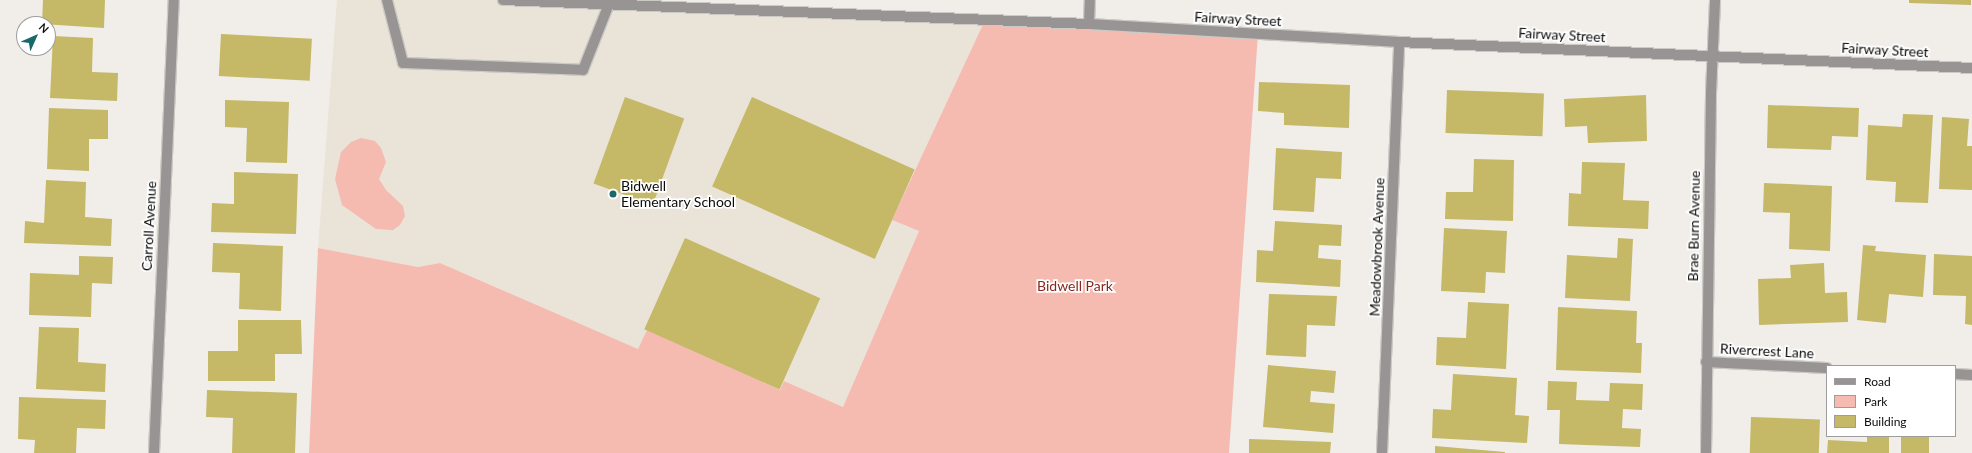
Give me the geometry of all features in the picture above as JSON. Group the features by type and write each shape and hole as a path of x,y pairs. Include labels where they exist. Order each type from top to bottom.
{"street":[{"name":"Carroll Avenue","path":"154,453 174,0"},
{"path":"387,0 404,63 583,70 609,4"},
{"name":"Fairway Street","path":"503,0 1089,24 1399,42 1972,68"},
{"path":"1089,24 1090,0"},
{"name":"Brae Burn Avenue","path":"1706,453 1711,56 1714,0"},
{"name":"Meadowbrook Avenue","path":"1382,453 1399,42"},
{"name":"Rivercrest Lane","path":"1706,362 1826,368"},
{"path":"1956,374 1972,375"}],"shaded area":[{"name":"Bidwell Elementary School","path":"337,0 503,0 985,20 892,220 919,231 843,407 784,381 780,390 647,331 638,349 440,263 418,267 318,248"}],"green space":[{"name":"Bidwell Park","path":"985,20 1258,34 1229,453 309,453 318,248 418,267 440,263 638,349 647,330 780,390 784,381 843,407 919,231 892,220"},
{"path":"361,138 375,141 381,148 386,162 379,179 386,190 403,206 405,216 400,225 393,230 376,229 342,205 335,179 341,152 351,142"}],"building":[{"path":"43,0 105,0 104,28 56,25 56,16 42,16"},
{"path":"1909,0 1971,0 1971,5 1909,3"},
{"path":"221,34 312,39 310,81 219,76"},
{"path":"56,36 93,38 92,72 118,73 117,101 50,98 52,56 56,56"},
{"path":"1259,82 1350,85 1349,128 1284,125 1284,113 1258,111"},
{"path":"1447,90 1544,93 1542,136 1445,133"},
{"path":"1646,95 1647,141 1588,143 1587,126 1565,127 1564,99"},
{"path":"625,97 684,119 653,205 594,183"},
{"path":"752,97 915,169 875,259 712,187"},
{"path":"225,100 289,102 287,163 246,162 247,128 225,127"},
{"path":"1768,105 1859,108 1858,137 1832,136 1831,150 1767,148"},
{"path":"49,108 108,110 108,139 89,139 89,171 47,169"},
{"path":"1903,114 1933,115 1928,203 1895,202 1896,182 1866,180 1868,125 1902,127"},
{"path":"1942,117 1969,119 1967,146 1972,146 1972,190 1939,189"},
{"path":"1276,148 1342,152 1341,179 1316,178 1314,212 1273,210"},
{"path":"1474,159 1514,160 1513,221 1445,219 1446,192 1473,192"},
{"path":"1582,162 1625,163 1623,200 1649,201 1648,229 1568,226 1569,193 1581,194"},
{"path":"234,172 298,174 296,234 211,232 212,203 234,204"},
{"path":"46,180 86,182 85,217 112,219 111,246 24,243 25,221 44,223"},
{"path":"1764,183 1832,186 1830,251 1789,249 1790,213 1763,212"},
{"path":"1275,221 1342,225 1341,246 1319,245 1318,258 1341,260 1340,287 1256,282 1257,250 1273,251"},
{"path":"1444,228 1507,231 1505,273 1486,272 1485,293 1441,291"},
{"path":"685,238 820,298 780,390 644,329"},
{"path":"1618,238 1633,239 1630,301 1565,298 1567,255 1617,258"},
{"path":"213,243 283,246 281,311 239,309 240,273 212,272"},
{"path":"1863,245 1876,246 1875,251 1926,255 1923,297 1889,294 1886,323 1857,320"},
{"path":"1934,254 1972,256 1972,325 1965,324 1966,296 1933,295"},
{"path":"79,256 113,257 112,284 92,283 91,317 29,315 30,273 79,275"},
{"path":"1824,263 1825,293 1847,292 1848,322 1759,325 1758,279 1791,278 1790,265"},
{"path":"1269,294 1337,296 1335,326 1307,325 1306,357 1266,355"},
{"path":"1468,302 1509,304 1506,369 1436,365 1437,337 1466,338"},
{"path":"1558,307 1637,311 1636,343 1642,343 1641,373 1556,370"},
{"path":"238,320 301,320 302,354 275,354 275,381 208,381 208,351 238,351"},
{"path":"39,327 79,328 78,362 106,364 105,392 36,389"},
{"path":"1268,365 1336,371 1334,393 1311,391 1310,402 1335,404 1333,433 1263,427"},
{"path":"1453,374 1517,378 1515,415 1529,416 1527,443 1432,438 1433,409 1451,410"},
{"path":"1548,381 1577,382 1576,400 1609,401 1610,383 1643,384 1642,410 1623,409 1622,428 1641,429 1640,447 1559,444 1560,410 1547,410"},
{"path":"207,390 297,393 295,453 232,453 233,418 206,417"},
{"path":"19,397 106,400 105,429 77,428 76,453 34,453 35,440 18,439"},
{"path":"1751,417 1820,419 1819,453 1750,453"},
{"path":"1867,437 1889,437 1889,453 1827,453 1828,440 1867,442"},
{"path":"1901,437 1929,437 1929,453 1901,453"},
{"path":"1249,439 1331,442 1330,453 1249,453"},
{"path":"1435,446 1505,452 1505,453 1435,453"}],"place":[{"name":"Bidwell Elementary School","path":"613,194"}]}
